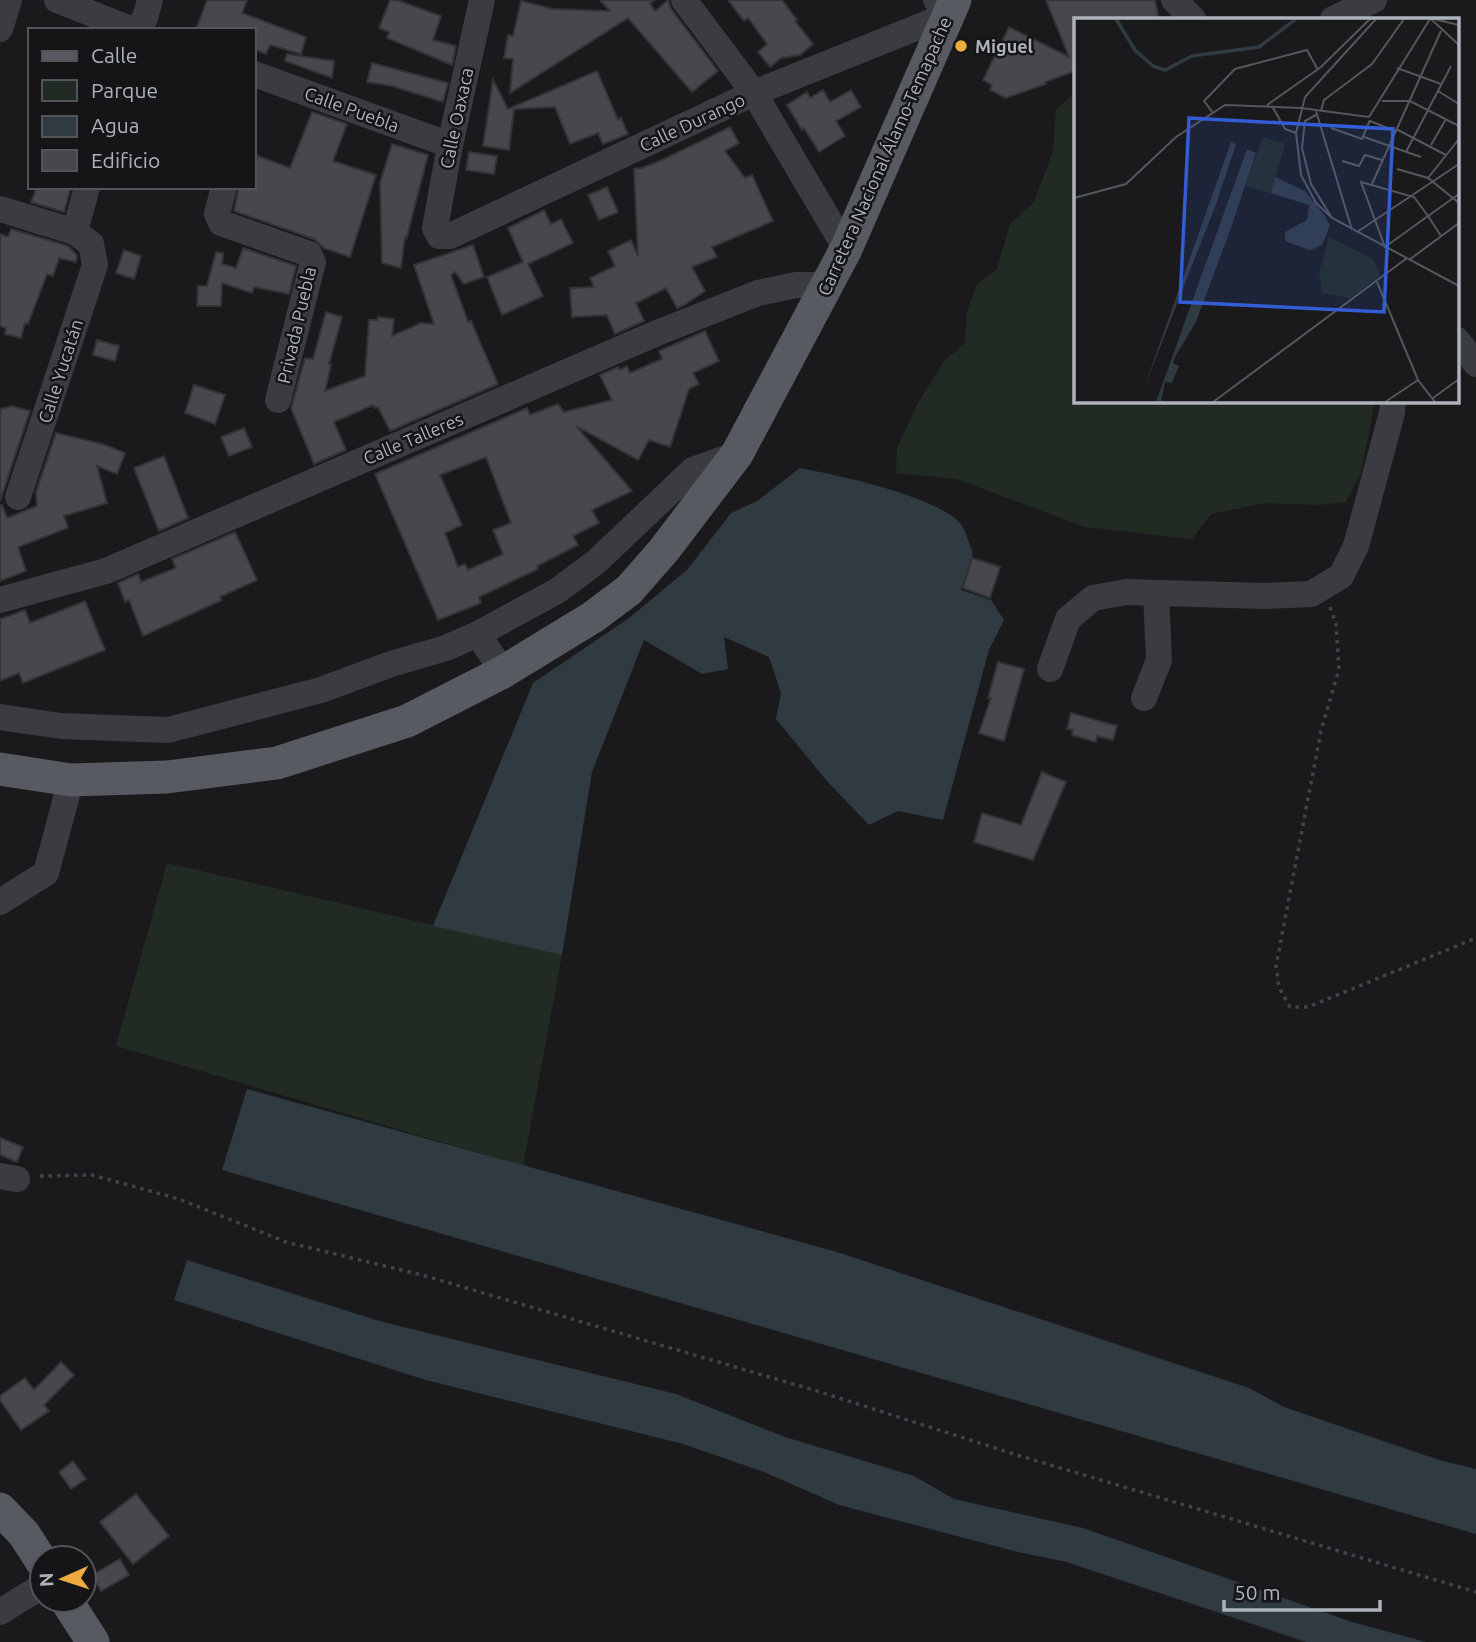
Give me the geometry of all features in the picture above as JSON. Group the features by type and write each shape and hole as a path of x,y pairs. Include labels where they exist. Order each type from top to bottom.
{"main road":[{"name":"Carretera Nacional Álamo-Temapache","path":"0,769 71,780 167,777 277,762 407,720 503,672 593,617 629,590 664,550 737,454 846,249 946,5"},
{"path":"0,1509 30,1544"},
{"path":"75,1614 93,1642"}],"street":[{"path":"0,29 9,0"},
{"path":"57,0 129,28"},
{"path":"136,28 145,19 150,0"},
{"name":"Calle Oaxaca","path":"439,236 435,228 450,145 482,0"},
{"path":"684,0 754,93 846,249"},
{"path":"1174,0 1192,18"},
{"path":"1335,18 1374,0"},
{"name":"Calle Durango","path":"439,236 450,236 946,5"},
{"name":"Calle Puebla","path":"256,75 450,145"},
{"name":"Calle Yucatán","path":"18,497 95,265 83,238 87,189"},
{"name":"Privada Puebla","path":"223,189 217,214 221,223 309,254 313,262 278,400"},
{"path":"0,209 83,238"},
{"name":"Calle Talleres","path":"0,600 106,571 657,333 758,293 796,285 828,285"},
{"path":"1458,341 1476,364"},
{"path":"1050,669 1068,619 1093,598 1126,592 1264,596 1311,594 1341,576 1356,546 1393,402"},
{"path":"0,717 61,726 168,730 321,691 391,664 446,648 478,635 557,591 596,562 693,470 737,454"},
{"path":"1144,698 1159,660 1156,594"},
{"path":"478,635 503,672"},
{"path":"0,902 46,873 71,780"},
{"path":"0,1612 28,1595"}],"path":[{"path":"1323,587 1336,624 1339,669 1321,731 1276,966 1279,987 1290,1007 1308,1007 1476,938"},
{"path":"8,1178 92,1175 179,1199 286,1241 422,1275 817,1391 1017,1455 1476,1592"}],"green space":[{"path":"1074,94 1074,402 1375,402 1361,472 1346,502 1319,505 1266,503 1211,514 1192,539 1085,527 957,479 896,473 897,448 917,405 944,361 965,343 967,311 977,284 997,269 1010,224 1034,202 1053,151 1056,109"},
{"path":"167,863 562,955 523,1166 116,1046"}],"water":[{"path":"800,468 885,488 948,513 962,526 973,553 961,590 991,600 1004,620 989,650 943,820 898,811 869,825 826,780 776,719 781,693 769,657 724,637 728,669 702,674 644,640 592,772 562,955 433,926 533,683 629,618 687,570 731,513 757,501"},
{"path":"247,1089 837,1252 1249,1388 1284,1407 1439,1460 1476,1469 1476,1534 222,1170"},
{"path":"187,1260 379,1321 676,1394 785,1437 914,1476 954,1499 1083,1528 1352,1622 1426,1642 1306,1642 1067,1562 1018,1552 839,1505 764,1472 683,1444 426,1380 174,1300"}],"building":[{"path":"207,0 247,0 242,13 306,37 301,54 270,45 266,54 256,50 256,28 197,28"},
{"path":"390,0 441,16 433,40 456,46 452,65 387,38 389,32 379,28"},
{"path":"600,0 655,0 650,3 655,11 668,0 671,9 718,71 692,92 628,18 510,93 513,59 504,58 508,35 513,36 521,1 553,9 610,11"},
{"path":"728,0 782,0 813,44 800,55 781,58 770,67 758,52 767,44 748,18 744,21"},
{"path":"1046,0 1155,0 1159,18 1074,18 1074,71 1006,98 990,90 992,85 983,80 1009,27 1069,57"},
{"path":"287,54 334,61 332,78 285,61"},
{"path":"372,63 448,83 443,102 392,86 367,82"},
{"path":"597,71 618,120 621,118 628,134 603,144 598,133 570,144 555,107 514,109 509,150 483,146 493,80 508,109"},
{"path":"823,90 830,102 851,90 861,107 836,121 845,136 819,152 787,105 807,92 810,98"},
{"path":"312,112 347,124 333,161 376,175 350,257 324,248 314,239 234,211 239,189 256,189 258,156 290,168"},
{"path":"730,127 739,143 725,151 745,178 752,175 773,221 712,247 717,257 692,267 705,291 684,305 677,308 666,288 636,303 644,321 615,334 607,315 572,317 570,288 594,287 590,278 615,266 608,251 631,240 638,256 634,169 664,159"},
{"path":"392,144 428,155 406,240 405,236 401,268 382,263 380,183"},
{"path":"469,152 497,156 494,174 466,170"},
{"path":"607,187 618,212 599,220 588,195"},
{"path":"36,189 70,189 64,212 31,202"},
{"path":"544,210 551,224 561,219 573,243 528,264 543,296 502,315 487,277 523,262 508,228"},
{"path":"11,229 68,246 77,255 76,262 59,258 53,276 47,274 21,338 5,334 6,328 0,326 0,234 8,237"},
{"path":"473,245 484,277 464,284 455,272 451,275 468,322 471,321 498,384 390,431 378,407 373,405 334,422 346,450 314,464 291,408 305,358 313,359 326,312 342,317 329,364 331,365 325,391 365,376 369,320 378,320 378,317 394,319 392,336 421,323 434,324 414,265"},
{"path":"243,248 296,266 289,294 254,287 252,293 222,283 221,306 197,306 198,286 207,286 216,252 223,253 222,264 236,268"},
{"path":"124,250 141,256 134,279 116,273"},
{"path":"705,331 719,361 693,373 699,384 689,389 670,447 649,440 638,460 576,426 632,491 592,510 599,523 573,536 578,545 537,566 538,569 479,597 481,603 438,620 375,474 527,408 530,415 558,404 564,412 612,400 600,375 627,366 630,373 662,359 659,351","holes":["486,457 511,523 493,530 503,554 468,570 465,564 458,567 445,533 462,525 440,475"]},
{"path":"97,340 119,346 115,361 93,355"},
{"path":"194,385 225,395 215,424 185,413"},
{"path":"12,406 30,411 0,501 0,409"},
{"path":"244,428 252,447 229,456 221,437"},
{"path":"56,433 102,444 125,453 117,474 97,466 107,503 64,516 68,528 18,547 26,571 0,581 0,505 7,518 37,506 36,492"},
{"path":"164,456 188,518 159,531 134,468"},
{"path":"235,532 257,580 220,597 222,600 143,636 129,600 125,602 118,583 138,574 141,582 176,568 172,559"},
{"path":"972,558 1000,567 990,598 963,588"},
{"path":"85,601 105,650 23,683 19,673 0,681 0,619 25,610 30,623"},
{"path":"998,662 1024,669 1004,741 979,733 991,698 988,698"},
{"path":"1071,713 1117,726 1113,740 1097,736 1096,742 1072,735 1073,730 1067,729"},
{"path":"1042,772 1066,782 1033,860 974,842 982,813 1021,825"},
{"path":"0,1138 23,1147 17,1162 0,1155"},
{"path":"61,1362 74,1375 44,1405 49,1411 21,1430 0,1400 0,1396 25,1378 34,1390"},
{"path":"73,1461 86,1479 71,1489 59,1472"},
{"path":"136,1494 169,1536 133,1564 100,1522"},
{"path":"120,1559 129,1575 101,1591 98,1586 98,1572"}],"place":[{"name":"Miguel","path":"961,46"}]}
